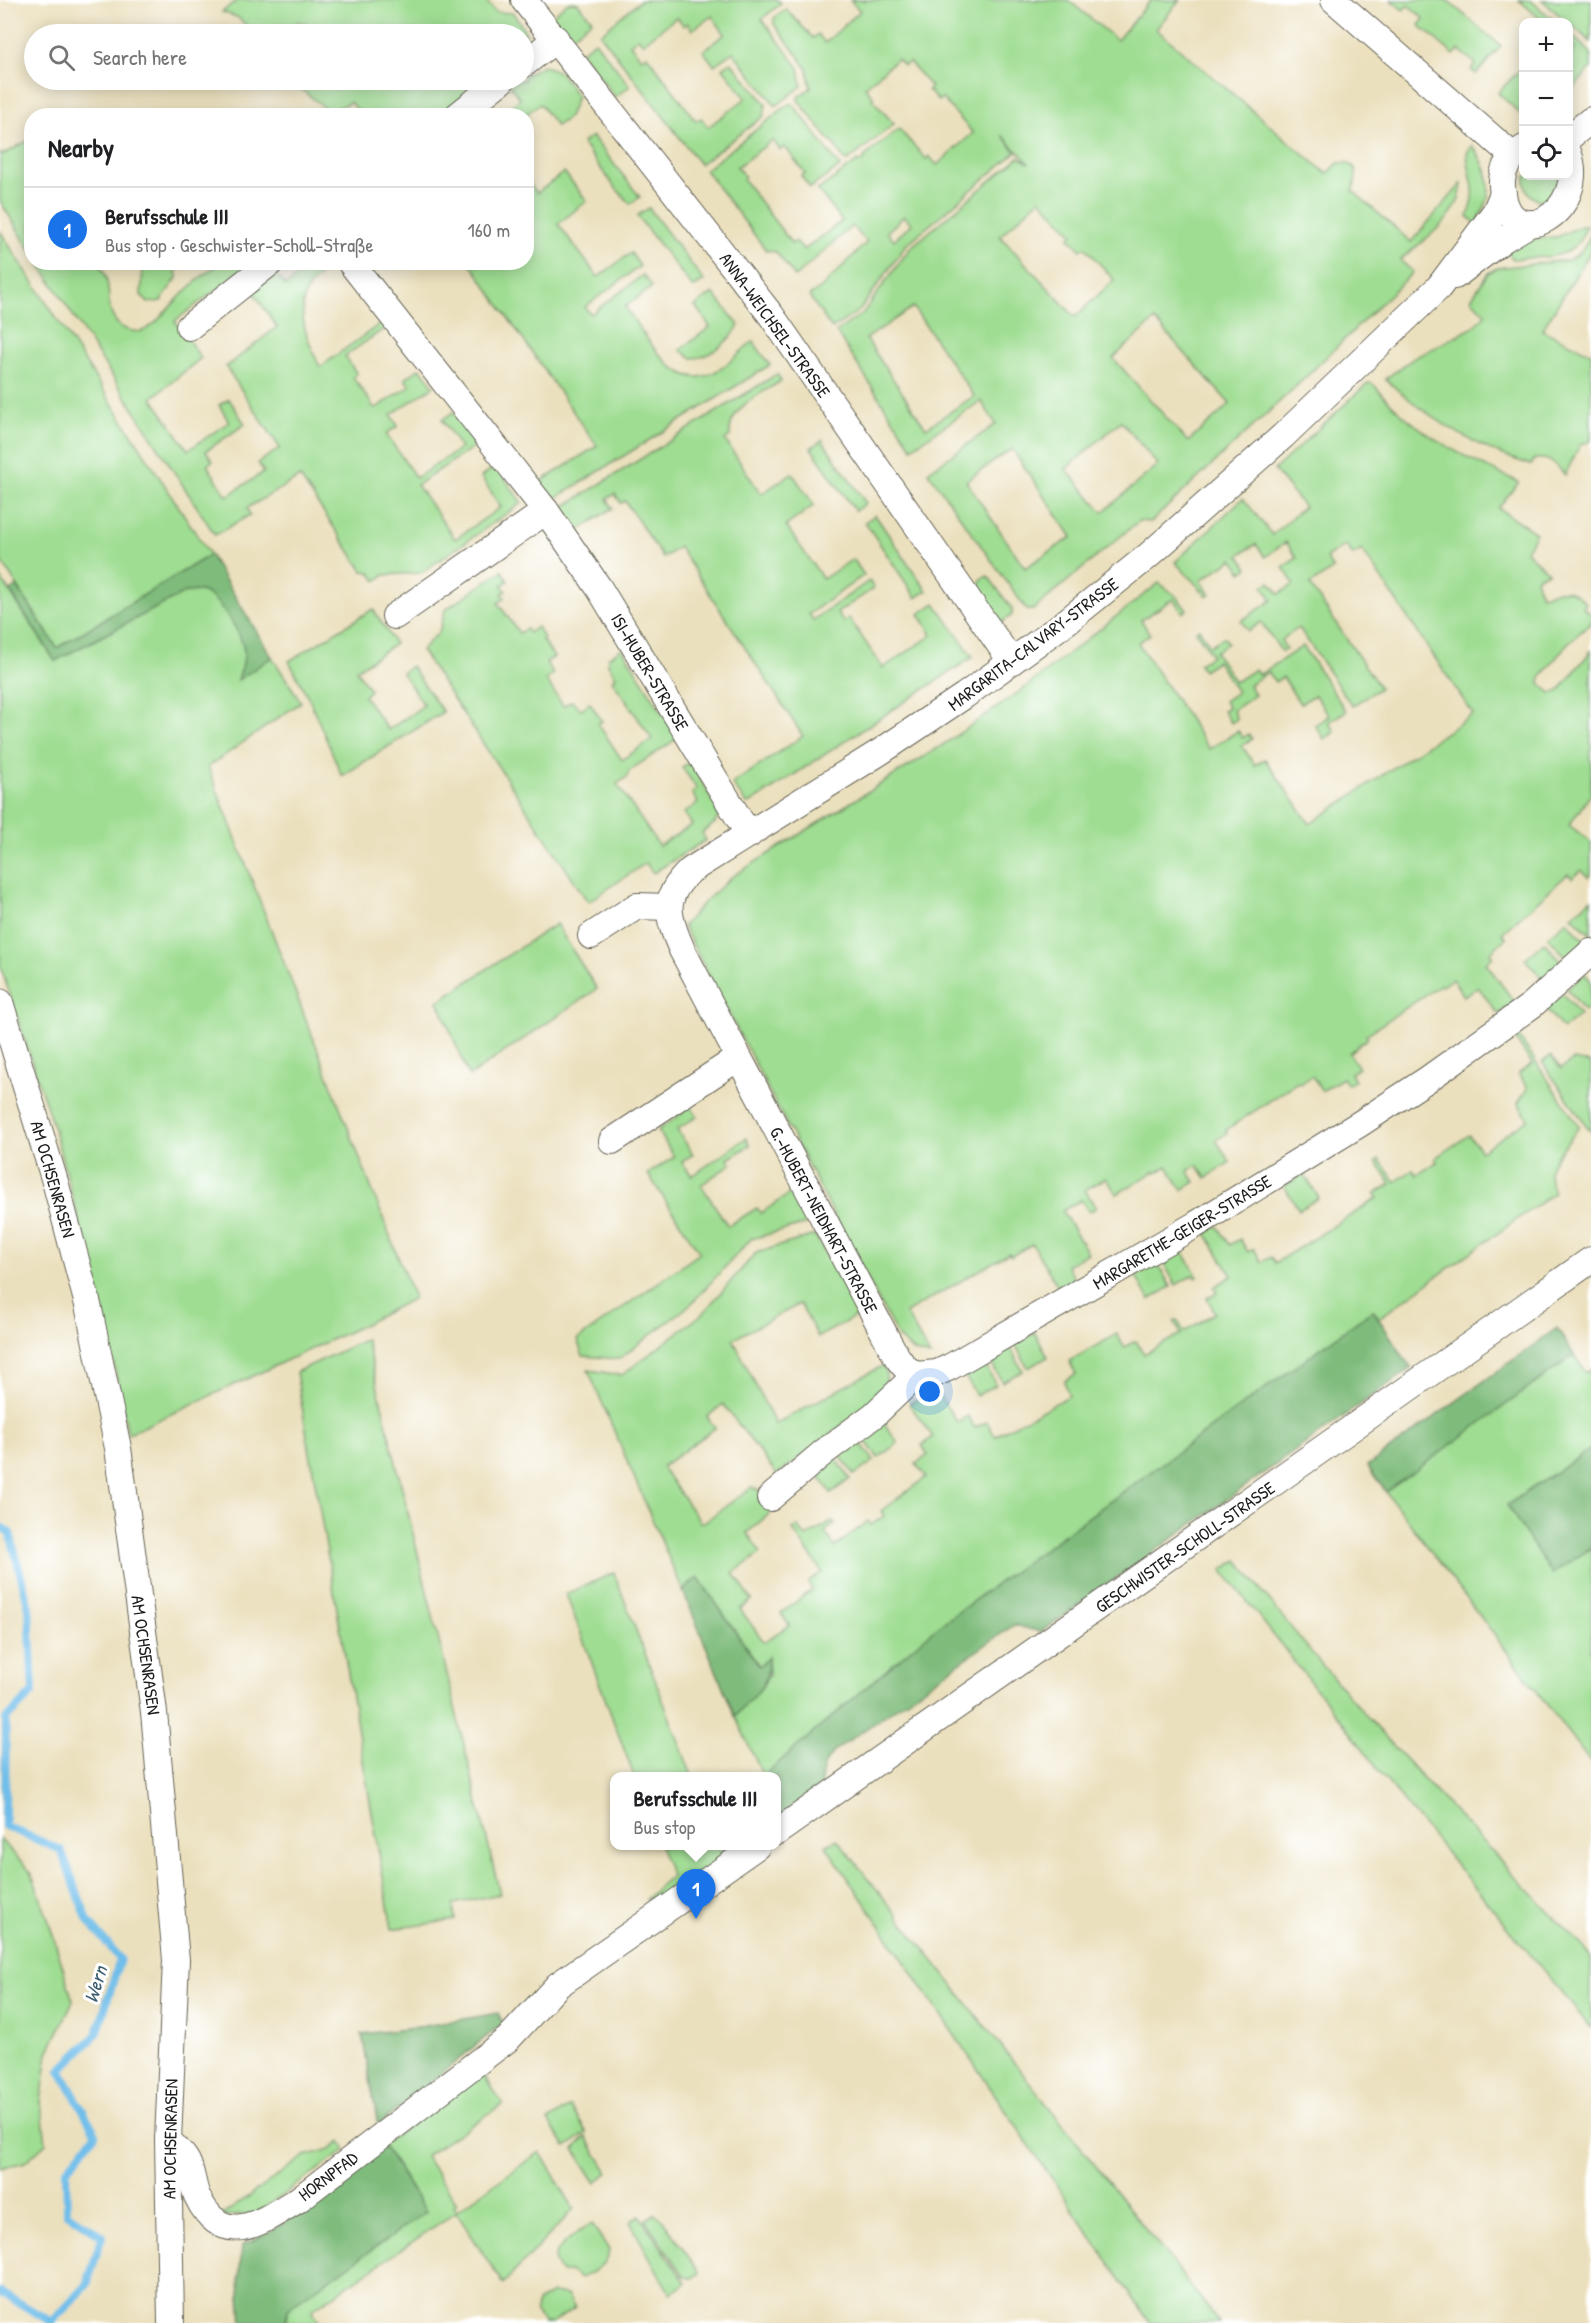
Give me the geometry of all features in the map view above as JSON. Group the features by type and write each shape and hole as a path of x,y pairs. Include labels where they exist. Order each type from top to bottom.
{"street":[{"name":"ANNA-WEICHSEL-STRASSE","path":"524,0 771,315 1011,661"},
{"path":"1334,0 1518,152 1503,174 1503,194 1495,212 1440,286"},
{"path":"534,56 556,39"},
{"path":"467,108 490,90"},
{"path":"1573,135 1591,120"},
{"path":"1440,286 1504,239 1532,223 1554,223 1573,211 1582,203 1584,182 1581,162"},
{"path":"1503,194 1510,209 1532,223"},
{"path":"189,327 261,270"},
{"name":"ISI-HUBER-STRASSE","path":"356,270 546,511 599,588 749,835"},
{"name":"MARGARITA-CALVARY-STRASSE","path":"669,907 672,894 679,881 691,870 946,709 1066,622 1148,556 1283,436 1440,286"},
{"path":"395,616 546,511"},
{"path":"591,936 637,906 669,907"},
{"name":"G.-HUBERT-NEIDHART-STRASSE","path":"669,907 672,929 738,1058 896,1355 906,1370 916,1375"},
{"name":"MARGARETHE-GEIGER-STRASSE","path":"916,1375 937,1373 961,1360 1205,1220 1352,1129 1428,1079 1517,1015 1559,982 1591,952"},
{"name":"AM OCHSENRASEN","path":"0,1002 56,1185 88,1305 118,1448 154,1712 176,1960 168,2140 171,2323"},
{"path":"612,1141 738,1058"},
{"name":"GESCHWISTER-SCHOLL-STRASSE","path":"781,1829 1591,1260"},
{"path":"770,1498 831,1447 874,1415 916,1375"},
{"name":"HORNPFAD","path":"168,2140 185,2158 196,2194 206,2213 223,2226 243,2229 263,2221 299,2199 508,2039 558,1985 750,1850"}],"green space":[{"path":"238,0 485,0 496,12 513,13 521,24 307,24 298,22 294,24 245,24 237,17 222,12"},
{"path":"641,0 778,0 781,3 762,19 799,68 802,86 776,106 733,52 714,65 703,51 725,34 712,16 692,30 688,23 684,26 677,17 643,43 638,38 630,44 641,58 647,55 696,121 701,118 708,127 746,98 723,68 731,62 766,104 764,116 700,164 600,34"},
{"path":"850,0 1068,0 1117,40 1151,0 1180,0 1156,29 1327,174 1338,163 1351,164 1356,170 1353,191 1411,242 1462,183 1460,195 1455,207 1440,227 1400,260 1413,272 1307,376 1151,522 1139,521 1033,610 1027,610 928,472 996,424 981,401 912,448 836,332 863,313 910,248 1019,157 1029,163 1002,135 1016,152 906,245 860,310 832,329 809,296 821,288 867,242 852,226 795,277 776,252 766,250 705,170 789,104 793,104 840,167 810,188 801,176 805,173 785,147 780,150 773,140 737,167 745,177 743,179 792,244 796,241 804,250 842,221 818,190 858,161 859,163 865,159 864,157 899,129 926,159 929,156 937,165 973,133 942,98 938,101 928,90 931,87 909,62 904,66 897,59 865,87 874,97 872,99 894,124 848,161 844,160 832,141 798,100 799,96 811,88 807,68 774,24 774,18 786,9 813,38 818,34 825,43 860,11","holes":["1040,199 1073,234 1069,238 1081,250 1085,247 1114,280 1075,317 1000,236","904,216 912,224 894,240 887,232","913,307 974,396 926,428 866,339","1155,320 1230,404 1188,442 1113,358","1121,421 1158,465 1103,512 1066,469","1012,449 1072,537 1025,568 966,481"]},
{"path":"1391,0 1447,0 1501,46 1476,74 1471,70 1476,64 1459,50 1454,55 1419,25 1424,19 1408,5 1403,10"},
{"path":"1519,0 1530,0 1551,18 1539,18"},
{"path":"1542,0 1591,0 1591,42 1573,27 1573,18 1563,18"},
{"path":"567,3 578,3 592,20 570,38 552,16"},
{"path":"1573,37 1591,53 1591,68 1573,89 1573,52 1575,49"},
{"path":"595,41 630,86 615,97 581,52"},
{"path":"543,65 560,72 577,96 569,117 556,126 540,104 534,108 509,108 520,99 513,90 534,90 534,70"},
{"path":"1519,70 1519,112 1498,93"},
{"path":"302,90 470,90 448,108 356,108 350,102 338,108 325,108"},
{"path":"592,136 640,197 630,204 582,143"},
{"path":"24,143 24,240 0,201 0,153 2,155"},
{"path":"1472,145 1483,163 1489,183 1487,201 1476,224 1468,216 1473,191 1467,153"},
{"path":"564,172 587,201 558,224 598,277 631,253 640,266 585,307 591,314 643,275 652,287 625,307 659,354 680,372 692,377 711,374 753,341 770,365 553,500 537,484 597,446 475,270 534,270 534,189 537,193"},
{"path":"1525,180 1559,180 1560,184 1551,198 1540,200 1531,196"},
{"path":"649,208 704,281 693,288 637,216"},
{"path":"1581,226 1587,226 1578,243 1562,254 1513,259 1504,249 1523,239 1557,237"},
{"path":"0,231 210,555 57,648 0,559"},
{"path":"1591,235 1591,251 1542,330 1591,353 1591,441 1580,445 1565,475 1549,461 1535,459 1531,465 1472,441 1418,406 1385,379 1414,358 1472,328 1486,314 1471,299 1488,273 1497,268 1568,260 1579,253"},
{"path":"44,270 102,270 108,287 110,309 117,323 132,331 142,331 154,324 188,289 210,270 243,270 175,321 201,358 152,398 188,450 229,422 219,405 229,399 245,424 206,451 213,461 207,465 227,496 264,472 258,463 280,448 226,367 277,327 254,293 255,289 275,273 286,286 305,270 325,270 310,285 303,305 304,326 320,367 384,321 388,326 345,356 357,374 353,377 375,409 410,386 405,379 420,368 434,386 391,415 398,426 386,434 416,478 461,448 442,420 453,412 478,444 417,485 455,539 501,507 481,477 496,466 522,503 421,573 384,575 376,581 370,572 363,571 300,477 247,508 250,515 215,535"},
{"path":"143,270 176,270 177,278 161,301 148,303 141,295"},
{"path":"713,293 739,325 731,337 719,348 692,358 680,350 710,327 695,306"},
{"path":"777,374 781,381 755,397 740,410 734,417 730,436 725,440 761,494 792,473 814,505 786,526 823,579 853,559 864,575 809,614 813,620 869,581 874,588 837,613 843,622 849,618 883,668 932,635 919,614 935,603 973,657 747,804 732,784 803,736 679,547 663,558 625,501 621,503 615,494 607,499 613,508 576,532 560,509"},
{"path":"1368,383 1373,384 1398,411 1429,435 1472,460 1519,482 1498,508 1536,533 1526,551 1548,572 1536,578 1541,595 1569,591 1586,603 1583,608 1591,614 1591,623 1567,644 1541,677 1540,683 1551,693 1558,692 1591,651 1591,794 1569,825 1591,842 1591,874 1588,877 1581,870 1572,878 1568,874 1502,933 1506,938 1490,953 1493,957 1486,963 1515,1003 1498,1014 1478,987 1464,996 1452,979 1366,1035 1368,1038 1349,1053 1359,1068 1351,1073 1355,1080 1348,1085 1343,1078 1322,1091 1312,1076 1300,1084 1298,1082 1226,1130 1227,1133 1216,1140 1230,1162 1206,1178 1197,1165 1188,1171 1195,1182 1182,1190 1167,1166 1117,1194 1106,1178 1085,1190 1096,1208 1089,1212 1081,1200 1062,1211 1088,1253 1067,1266 1076,1281 1060,1290 1032,1244 1011,1256 1009,1253 906,1313 930,1356 915,1352 899,1339 683,926 702,904 733,876 938,748 1022,690 1159,583 1175,595 1187,610 1183,613 1173,599 1141,620 1150,634 1138,643 1209,749 1238,731 1243,738 1249,734 1252,739 1242,746 1255,765 1265,759 1310,824 1473,714 1362,550 1353,555 1346,545 1326,558 1333,569 1310,585 1380,688 1352,706 1299,628 1281,640 1286,649 1282,652 1261,622 1248,631 1241,621 1272,600 1263,586 1270,582 1279,594 1294,584 1283,567 1297,558 1286,542 1265,557 1256,544 1239,555 1248,568 1242,572 1233,559 1201,580 1210,595 1207,596 1175,562 1243,498 1272,535 1304,507 1274,470"},
{"path":"822,440 866,503 855,511 811,448"},
{"path":"875,515 927,591 916,598 865,522"},
{"path":"210,555 272,657 238,680 244,655 239,635 221,607 207,594 200,591 186,592 55,661 10,591 17,586 57,648"},
{"path":"502,571 508,581 502,585 506,591 502,594 505,598 498,603 519,633 526,629 529,633 537,627 544,638 542,640 554,657 546,662 553,674 546,680 563,706 572,701 581,709 590,703 602,721 598,724 622,760 652,739 612,680 616,677 608,664 608,658 622,648 678,738 629,771 627,777 617,784 659,846 692,825 684,813 698,803 692,793 697,789 682,767 690,762 720,813 715,823 702,833 706,840 653,873 646,863 588,902 421,650 439,632 445,610"},
{"path":"988,576 1012,609 1012,615 1002,622 995,617 978,590 981,579"},
{"path":"0,577 55,661 186,592 200,591 207,594 221,607 239,635 244,655 239,679 272,657 301,702 208,767 414,1298 363,1325 128,1434 101,1301 53,1126 0,965"},
{"path":"373,609 395,644 356,670 370,690 364,696 388,730 424,705 402,673 411,666 443,712 342,776 310,701 289,661"},
{"path":"1199,629 1210,646 1224,637 1228,643 1215,652 1235,682 1255,669 1259,675 1303,646 1346,711 1329,722 1335,732 1324,739 1315,725 1329,716 1315,695 1300,704 1283,677 1275,682 1268,672 1249,685 1255,695 1233,710 1237,719 1231,723 1223,711 1228,707 1224,701 1237,692 1217,661 1203,670 1199,664 1212,655 1196,631"},
{"path":"1591,899 1591,935 1572,916"},
{"path":"1567,921 1586,942 1567,958 1548,937"},
{"path":"556,924 597,989 469,1076 438,1001"},
{"path":"1544,942 1562,963 1544,980 1525,959"},
{"path":"1585,974 1591,981 1591,1006 1585,1011 1567,989"},
{"path":"1563,993 1580,1015 1563,1029 1545,1008"},
{"path":"1515,1031 1579,1126 1550,1168 1549,1176 1554,1193 1379,1318 1373,1310 932,1631 768,1772 761,1772 735,1716 761,1688 769,1675 768,1658 759,1666 698,1577 683,1591 588,1370 622,1375 701,1315 756,1253 815,1235 859,1315 818,1337 800,1304 733,1339 775,1424 884,1365 886,1381 880,1396 777,1475 723,1404 707,1417 715,1428 662,1467 700,1522 704,1522 752,1487 760,1491 775,1509 747,1533 761,1553 733,1573 752,1600 740,1609 764,1642 789,1625 781,1613 812,1590 808,1583 822,1572 793,1530 798,1526 806,1537 832,1521 835,1524 825,1532 835,1547 868,1521 871,1525 884,1516 881,1511 926,1477 916,1464 928,1455 922,1445 933,1437 909,1404 935,1389 957,1422 968,1416 975,1428 987,1422 995,1436 1069,1396 1064,1381 1076,1374 1069,1361 1117,1334 1124,1347 1136,1341 1144,1354 1181,1334 1174,1321 1177,1320 1184,1332 1215,1313 1207,1298 1217,1292 1214,1287 1232,1276 1206,1233 1218,1226 1230,1245 1240,1239 1248,1252 1254,1249 1262,1262 1271,1257 1275,1263 1378,1198 1375,1194 1391,1184 1376,1161 1379,1159 1395,1182 1413,1170 1417,1175 1437,1162 1435,1158 1469,1135 1481,1151 1528,1119 1518,1103 1528,1088 1518,1074 1532,1064 1512,1034"},
{"path":"1551,1056 1561,1069 1573,1060 1591,1063 1591,1132 1542,1062"},
{"path":"691,1107 697,1116 677,1130 693,1154 682,1162 692,1176 746,1138 750,1145 728,1159 731,1164 701,1185 728,1226 757,1208 761,1213 794,1191 811,1223 751,1239 690,1305 619,1359 583,1356 577,1340 700,1253 648,1174 674,1157 658,1130"},
{"path":"1304,1174 1319,1198 1299,1210 1284,1186"},
{"path":"1181,1248 1198,1277 1193,1275 1176,1285 1162,1260"},
{"path":"1158,1264 1171,1287 1149,1300 1136,1276"},
{"path":"1373,1310 1411,1368 1041,1632 1014,1625 837,1749 824,1765 821,1786 782,1815 781,1772 768,1772 932,1631"},
{"path":"1557,1328 1574,1355 1386,1492 1367,1466"},
{"path":"1035,1333 1048,1357 1028,1368 1015,1344"},
{"path":"366,1339 500,1894 453,1904 455,1920 392,1929 296,1372"},
{"path":"1010,1347 1023,1371 1002,1382 989,1358"},
{"path":"1574,1355 1586,1373 1591,1370 1591,1449 1507,1505 1552,1574 1591,1548 1591,1763 1386,1492"},
{"path":"983,1361 996,1385 976,1396 963,1372"},
{"path":"883,1422 898,1443 878,1458 862,1436"},
{"path":"858,1439 874,1461 854,1475 839,1454"},
{"path":"1591,1449 1591,1548 1552,1574 1507,1505"},
{"path":"835,1457 850,1479 831,1493 816,1472"},
{"path":"1238,1560 1321,1664 1365,1714 1591,1956 1591,2028 1381,1774 1222,1570"},
{"path":"614,1573 690,1772 633,1772 566,1594"},
{"path":"698,1577 759,1666 768,1657 768,1668 763,1684 735,1716 683,1591"},
{"path":"0,1839 31,1872 73,2001 48,2053 41,2102 46,2143 25,2162 0,2168"},
{"path":"837,1839 1220,2323 1150,2323 826,1846"},
{"path":"661,1850 730,1850 663,1899 646,1899 671,1876"},
{"path":"498,2013 503,2023 378,2125 362,2034 407,2029"},
{"path":"482,2073 503,2104 425,2156 457,2203 453,2206 456,2211 540,2152 574,2209 503,2284 456,2212 312,2310 320,2323 285,2323 288,2310 295,2303 426,2211 383,2145"},
{"path":"570,2106 587,2133 566,2147 548,2121"},
{"path":"586,2137 608,2172 596,2183 574,2149"},
{"path":"341,2141 346,2150 254,2215 221,2216 305,2156 330,2149"},
{"path":"383,2145 426,2212 295,2303 288,2310 285,2323 242,2323 239,2282 242,2245 260,2237 297,2214"},
{"path":"655,2214 663,2220 700,2273 692,2278 685,2277 645,2220"},
{"path":"639,2215 686,2283 670,2294 630,2222"},
{"path":"592,2224 609,2250 603,2264 595,2271 580,2278 571,2272 560,2272 554,2259 556,2253 570,2238"},
{"path":"552,2293 567,2295 575,2308 552,2323 543,2323 536,2312 537,2302"}],"waterway":[{"name":"Wern","path":"0,1526 10,1533 29,1608 33,1692 6,1719 5,1826 61,1850 88,1921 120,1959 97,2034 60,2070 96,2134 66,2171 67,2213 102,2236 87,2285 52,2322 0,2292"}],"place":[{"name":"Berufsschule III","path":"696,1919"}]}
